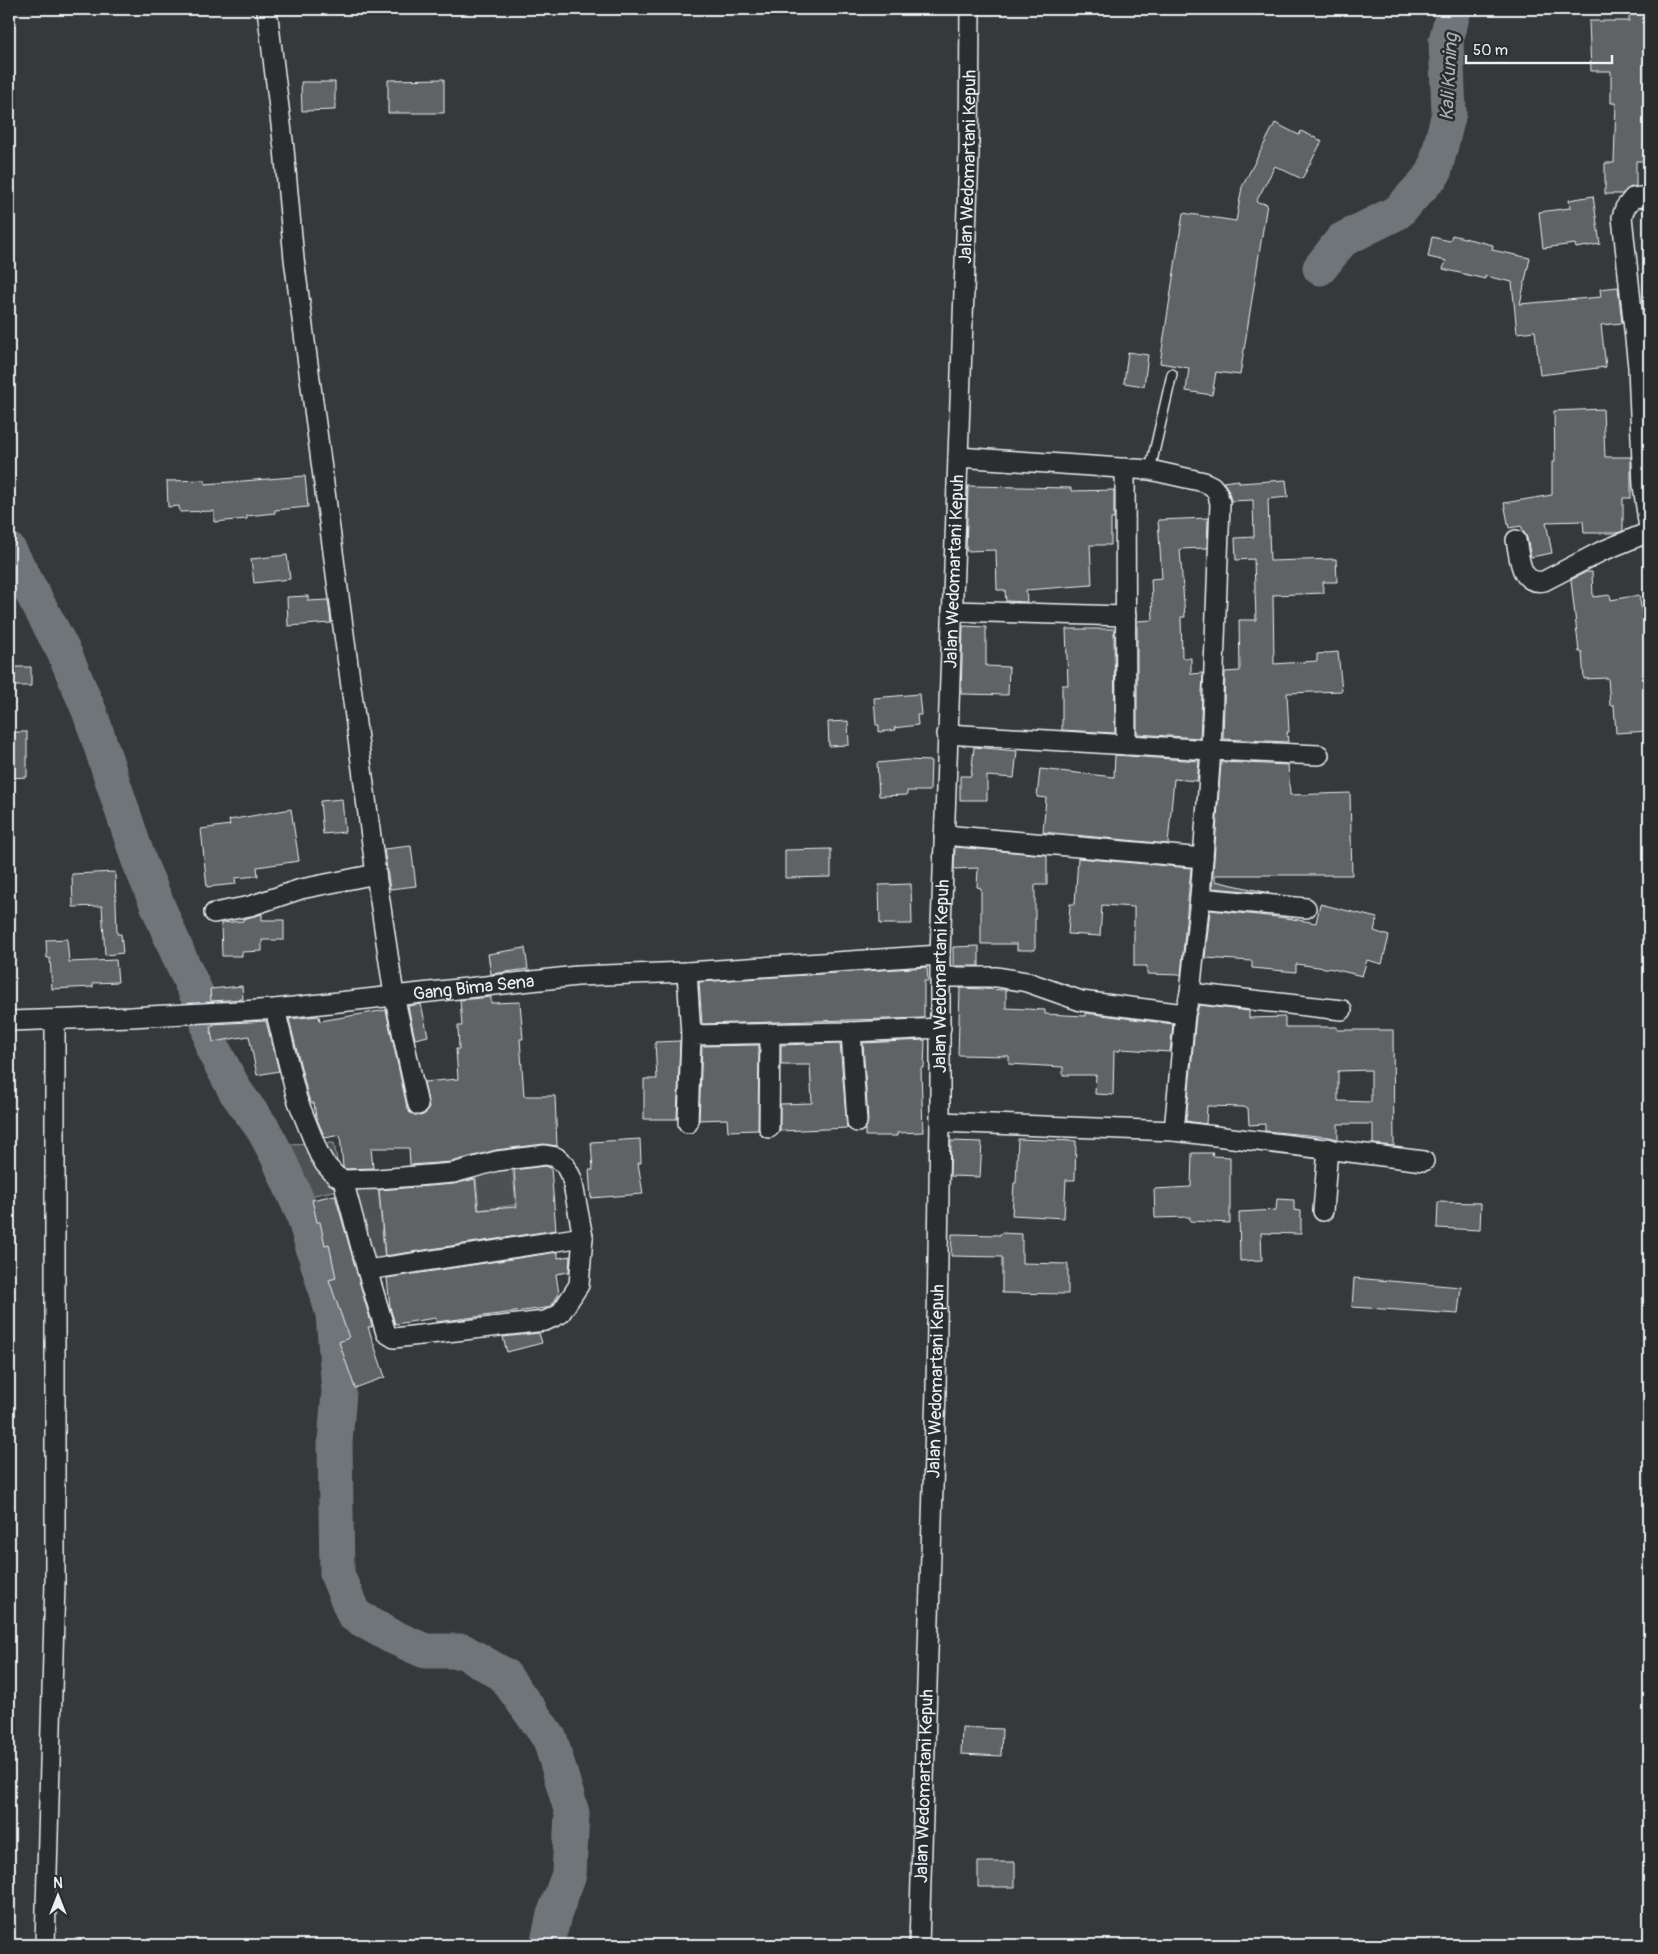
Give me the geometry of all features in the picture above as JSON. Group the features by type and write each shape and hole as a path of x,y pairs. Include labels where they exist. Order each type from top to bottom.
{"street":[{"path":"267,9 284,149 294,259 376,874 394,995 418,1104"},
{"name":"Jalan Wedomartani Kepuh","path":"920,1945 936,1390 941,1028 940,954 968,162 970,9"},
{"path":"1649,196 1633,198 1625,208 1622,217 1644,367 1643,486 1649,528"},
{"path":"958,457 1150,470 1204,482 1212,486 1217,492 1220,503 1211,750 1200,898 1190,993 1185,1014 1174,1131"},
{"path":"1125,468 1126,745"},
{"path":"1516,540 1524,571 1533,582 1538,582 1544,581 1600,552 1649,532"},
{"path":"952,611 1126,616"},
{"path":"948,734 1319,755"},
{"path":"944,835 1203,858"},
{"path":"214,913 250,906 301,889 376,874"},
{"path":"1200,898 1306,908"},
{"name":"Gang Bima Sena","path":"9,1021 276,1009 577,976 687,972 940,954"},
{"path":"687,972 691,1035 688,1123"},
{"path":"940,978 997,978 1027,982 1081,1001 1185,1014"},
{"path":"1190,993 1342,1010"},
{"path":"276,1009 297,1099 311,1136 325,1164 336,1176 343,1180 453,1173 497,1161 545,1155 556,1157 565,1165 572,1179 583,1237 580,1285 560,1314 545,1321 394,1338 386,1333 343,1180"},
{"path":"45,1945 56,1582 55,1020"},
{"path":"691,1035 941,1028"},
{"path":"851,1032 857,1122"},
{"path":"769,1128 770,1033"},
{"path":"940,1122 1174,1131 1424,1161"},
{"path":"1322,1211 1328,1148"},
{"path":"367,1270 583,1237"}],"lane":[{"path":"1150,470 1172,374"}],"shaded area":[{"path":"334,1143 342,1189 305,1197 284,1144"},
{"path":"512,1163 516,1205 479,1210 475,1168"},
{"path":"346,1186 378,1187 385,1263 368,1265"}],"building":[{"path":"1629,9 1649,9 1649,161 1636,161 1636,186 1631,187 1622,194 1605,194 1605,163 1614,163 1616,103 1611,103 1611,71 1591,71 1589,21 1629,21"},
{"path":"444,79 444,113 388,113 388,80"},
{"path":"301,82 335,82 335,110 302,111"},
{"path":"1275,123 1299,135 1301,131 1322,141 1302,179 1275,166 1256,202 1267,204 1240,375 1216,372 1212,395 1186,391 1189,368 1160,363 1183,213 1236,221 1242,187"},
{"path":"1593,196 1600,244 1576,248 1575,244 1543,248 1539,212 1570,208 1569,200"},
{"path":"1452,235 1493,245 1492,250 1530,258 1520,304 1601,297 1600,289 1618,287 1622,323 1601,325 1606,367 1540,375 1535,331 1517,333 1512,282 1485,276 1485,279 1443,269 1446,261 1428,257 1432,237 1450,241"},
{"path":"1128,352 1148,355 1144,386 1124,383"},
{"path":"1603,409 1605,457 1631,457 1631,498 1623,498 1623,531 1617,533 1584,533 1583,521 1546,522 1552,553 1531,557 1527,538 1521,526 1509,528 1504,503 1552,495 1552,462 1555,462 1554,411"},
{"path":"305,476 308,507 275,510 275,513 247,516 247,519 214,522 214,511 180,512 179,506 168,507 167,481 205,480 205,484"},
{"path":"1239,480 1239,483 1286,480 1288,497 1268,499 1270,561 1336,559 1337,582 1323,582 1324,593 1273,595 1274,664 1317,661 1317,654 1338,652 1342,691 1287,693 1288,742 1223,739 1225,672 1240,671 1239,620 1256,620 1254,559 1236,560 1235,538 1254,537 1253,500 1231,501 1228,489 1223,482"},
{"path":"968,486 1071,488 1071,491 1114,490 1114,519 1111,519 1111,545 1090,545 1092,585 1026,590 1027,602 1006,601 1005,590 997,590 996,550 966,551"},
{"path":"1208,518 1207,548 1180,549 1185,617 1181,617 1182,658 1191,658 1191,674 1203,673 1200,738 1137,734 1137,621 1153,620 1151,579 1162,578 1158,520"},
{"path":"287,555 290,579 254,583 251,559"},
{"path":"1586,572 1592,572 1593,597 1610,595 1611,600 1639,595 1649,651 1649,731 1616,733 1614,705 1610,705 1608,678 1584,679 1582,652 1579,652 1571,580"},
{"path":"308,596 308,601 328,600 331,623 288,626 287,597"},
{"path":"963,626 986,627 986,666 1009,667 1008,695 961,694"},
{"path":"1066,629 1114,629 1115,733 1062,730 1062,685 1068,685"},
{"path":"9,667 31,667 31,686 9,686"},
{"path":"919,694 921,715 917,715 918,725 879,732 879,725 876,725 874,698"},
{"path":"848,721 849,745 829,746 828,722"},
{"path":"9,732 27,732 27,777 9,778"},
{"path":"974,747 1017,751 1014,778 987,776 987,800 960,800 960,776 971,776"},
{"path":"1115,755 1199,761 1197,781 1174,779 1168,844 1043,832 1046,798 1037,797 1040,769 1114,777"},
{"path":"907,760 931,761 930,791 907,791 907,795 879,796 877,763"},
{"path":"1221,762 1288,765 1290,795 1350,793 1352,875 1215,875 1215,881 1269,893 1212,888"},
{"path":"342,799 345,832 323,834 320,801"},
{"path":"291,809 299,861 257,867 258,876 235,878 236,884 207,887 201,829 230,825 229,820"},
{"path":"411,846 416,886 390,889 384,849"},
{"path":"955,847 1047,855 1047,885 1035,885 1035,950 1017,950 1017,944 981,944 981,888 977,887 978,868 954,869"},
{"path":"831,849 831,877 785,878 785,850"},
{"path":"1078,858 1191,868 1181,975 1147,974 1147,966 1134,966 1134,907 1102,905 1100,936 1068,934 1070,904 1075,904"},
{"path":"115,872 117,934 121,934 123,953 105,955 102,906 73,907 72,874"},
{"path":"911,884 912,924 880,924 879,885"},
{"path":"1320,904 1377,918 1374,931 1389,936 1382,964 1367,960 1362,976 1333,969 1296,964 1296,972 1252,968 1252,961 1205,958 1210,910 1316,923"},
{"path":"262,914 262,920 284,920 284,940 262,940 262,951 242,952 242,956 222,956 221,923 243,921 243,919"},
{"path":"67,939 69,962 116,960 118,982 93,983 93,987 52,989 50,958 47,958 46,940"},
{"path":"979,946 979,966 953,966 953,947"},
{"path":"525,948 528,969 491,974 488,954"},
{"path":"927,967 928,981 924,981 924,1018 702,1024 699,982"},
{"path":"242,986 243,999 211,1001 210,989"},
{"path":"960,988 1006,990 1006,1008 1045,1010 1045,1014 1085,1016 1085,1013 1173,1024 1170,1052 1120,1049 1120,1051 1114,1051 1113,1095 1095,1094 1096,1075 1063,1075 1063,1067 1009,1064 1009,1056 958,1055"},
{"path":"491,997 491,1003 520,1002 523,1039 520,1039 524,1096 555,1096 557,1146 544,1144 496,1150 451,1162 410,1165 409,1148 371,1148 373,1168 346,1169 343,1167 340,1135 325,1138 316,1117 314,1103 311,1103 308,1096 289,1019 319,1016 320,1021 386,1010 407,1107 410,1113 420,1116 425,1114 429,1108 424,1082 458,1079 456,1049 459,1049 458,1026 462,1026 460,1000"},
{"path":"421,1004 428,1036 415,1039 408,1006"},
{"path":"1199,1005 1249,1011 1249,1018 1285,1017 1285,1027 1337,1027 1337,1030 1393,1030 1394,1146 1373,1144 1373,1124 1338,1124 1338,1139 1265,1131 1265,1124 1249,1125 1248,1108 1243,1107 1207,1106 1206,1124 1186,1121 1196,1016","holes":["1371,1070 1371,1102 1338,1101 1338,1071"]},
{"path":"266,1021 279,1071 257,1075 249,1036 213,1042 210,1026 213,1026 213,1024"},
{"path":"925,1040 924,1068 921,1068 923,1132 897,1133 897,1136 865,1136 868,1121 863,1043"},
{"path":"680,1041 677,1119 644,1119 644,1079 657,1079 655,1042"},
{"path":"840,1043 847,1128 780,1131 780,1104 812,1103 810,1065 781,1065 781,1045"},
{"path":"759,1045 758,1130 728,1131 727,1119 699,1120 702,1046"},
{"path":"640,1139 641,1163 638,1163 643,1194 591,1198 589,1170 593,1170 591,1142"},
{"path":"1018,1139 1076,1141 1075,1180 1066,1180 1064,1218 1012,1215"},
{"path":"951,1141 982,1142 980,1177 950,1176"},
{"path":"1192,1153 1213,1153 1212,1156 1230,1157 1230,1223 1190,1221 1190,1217 1155,1218 1154,1189 1191,1187"},
{"path":"545,1166 551,1168 556,1230 385,1256 379,1190 454,1184 475,1179 478,1210 517,1207 514,1170"},
{"path":"335,1195 372,1327 368,1327 385,1377 355,1388 339,1342 349,1338 329,1280 336,1278 329,1244 325,1245 320,1222 317,1222 312,1200"},
{"path":"1277,1199 1294,1200 1294,1210 1301,1211 1301,1234 1261,1233 1262,1260 1240,1261 1239,1212 1276,1210"},
{"path":"1438,1202 1481,1203 1480,1230 1437,1228"},
{"path":"1001,1233 1022,1234 1022,1263 1068,1264 1068,1294 1002,1293 1002,1257 951,1256 952,1234 1000,1235"},
{"path":"558,1252 558,1258 570,1256 569,1272 556,1274 559,1294 552,1305 546,1308 436,1322 436,1318 395,1324 390,1307 387,1278"},
{"path":"1354,1278 1461,1287 1458,1314 1352,1307"},
{"path":"539,1333 542,1343 507,1352 503,1337"},
{"path":"962,1727 1002,1729 1001,1756 961,1754"},
{"path":"978,1862 1015,1862 1015,1887 978,1887"}],"waterway":[{"name":"Kali Kuning","path":"1320,268 1342,240 1398,212 1434,173 1449,113 1446,41 1454,9"},
{"path":"9,550 64,652 90,713 139,861 198,997"},
{"path":"207,1019 213,1049 236,1092 263,1129 277,1155 303,1214 333,1314 339,1392 335,1442 337,1574 354,1615 391,1636 425,1651 463,1651 504,1675 550,1739 572,1813 569,1874 554,1915 547,1945"}]}
